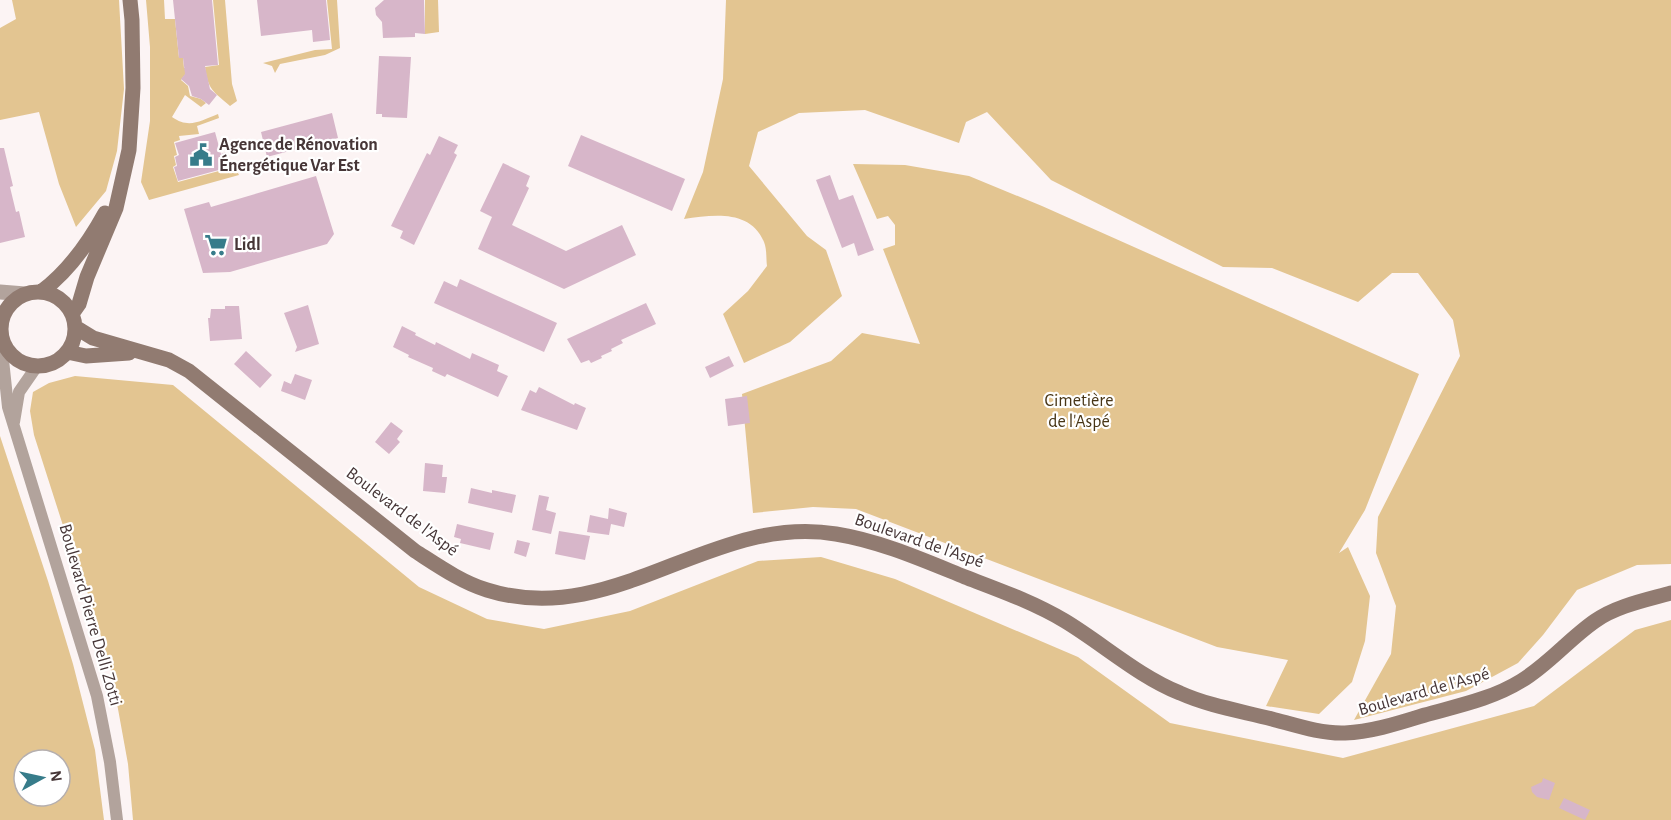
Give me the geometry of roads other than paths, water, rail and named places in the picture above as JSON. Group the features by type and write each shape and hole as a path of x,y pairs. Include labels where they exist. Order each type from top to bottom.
{"main road":[{"path":"73,320 60,298 42,291 24,294 14,300 5,310 1,322 2,338 18,360 37,366 53,362 67,352 71,344 73,320 87,277 116,208 129,150 133,88 130,0"},
{"path":"42,291 68,268 85,245 97,227 122,178"},
{"name":"Boulevard de l'Aspé","path":"73,320 93,338 169,360 189,370 415,551 445,570 484,589 514,597 553,599 592,594 629,583 738,540 782,532 812,531 837,534 868,541 931,563 1028,602 1063,620 1152,680 1181,694 1288,723 1344,733 1383,727 1482,699 1522,681 1565,644 1607,613 1671,593"},
{"name":"Boulevard de l'Aspé","path":"67,352 86,356 138,352"}],"street":[{"path":"0,292 24,294"},
{"name":"Boulevard Pierre Delli Zotti","path":"2,338 4,386 8,407 97,696 110,762 117,820"},
{"name":"Boulevard Pierre Delli Zotti","path":"14,423 19,392 37,366"}],"place":[{"name":"Agence de Rénovation Énergétique Var Est","path":"201,155"},
{"name":"Lidl","path":"216,245"}],"park label":[{"name":"Cimetière de l'Aspé","path":"1079,411"}]}
